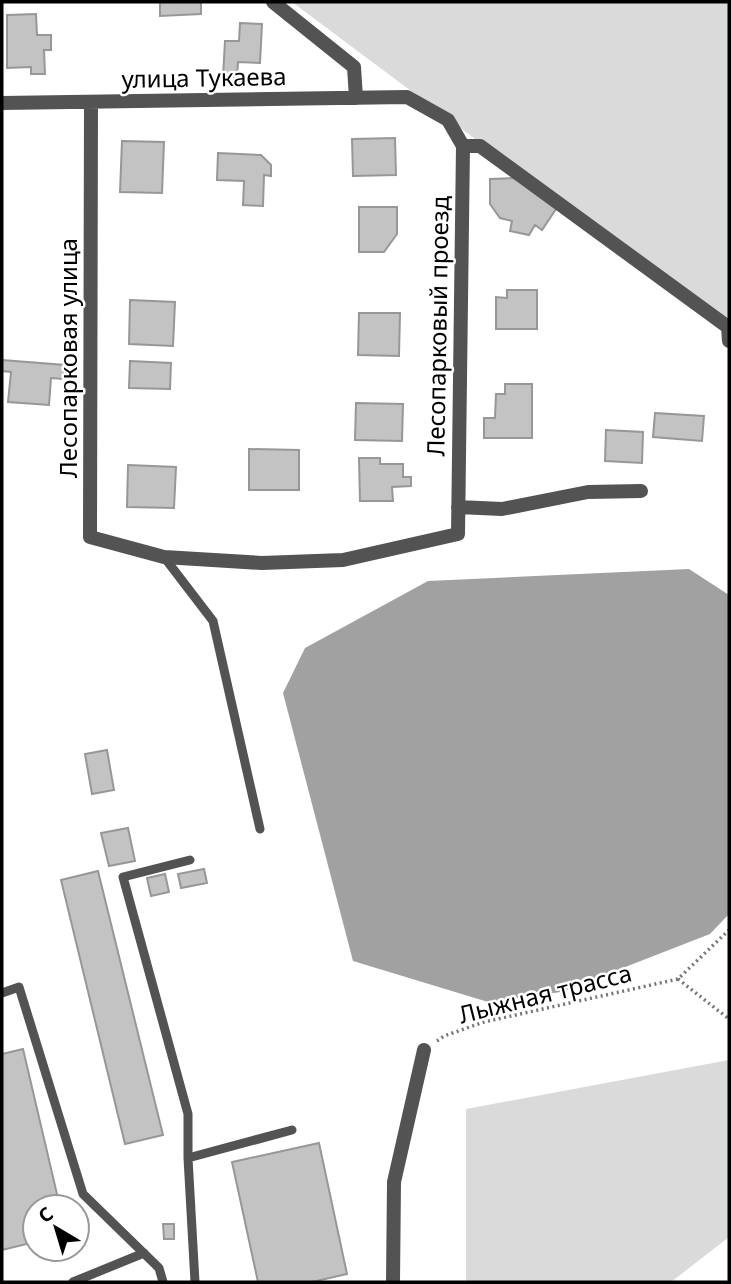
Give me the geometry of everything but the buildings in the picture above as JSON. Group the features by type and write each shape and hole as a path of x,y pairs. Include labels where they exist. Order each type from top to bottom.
{"street":[{"path":"273,2 354,67 356,98"},
{"name":"улица Тукаева","path":"2,103 407,97 448,121 463,146"},
{"name":"Лесопарковая улица","path":"91,102 90,537 164,557"},
{"path":"463,146 480,146 728,327 729,341"},
{"name":"Лесопарковый проезд","path":"164,557 262,564 343,560 458,534 463,146"},
{"path":"458,507 502,509 588,492 641,491"},
{"path":"393,1282 394,1182 424,1050"}],"lane":[{"path":"164,557 212,621 260,828"},
{"path":"190,860 123,877 188,1114 195,1282"},
{"path":"2,993 19,987 83,1194 159,1268 163,1282"},
{"path":"188,1158 292,1130"},
{"path":"73,1282 144,1253"}],"path":[{"path":"729,930 678,979 729,1018"},
{"name":"Лыжная трасса","path":"424,1050 444,1037 484,1022 678,979"}],"shaded area":[{"path":"292,2 729,2 729,333 696,304"},
{"path":"689,569 729,595 729,914 710,934 561,992 488,1002 353,961 283,693 305,648 428,581"},
{"path":"729,1060 729,1237 671,1282 466,1282 466,1109"}]}
